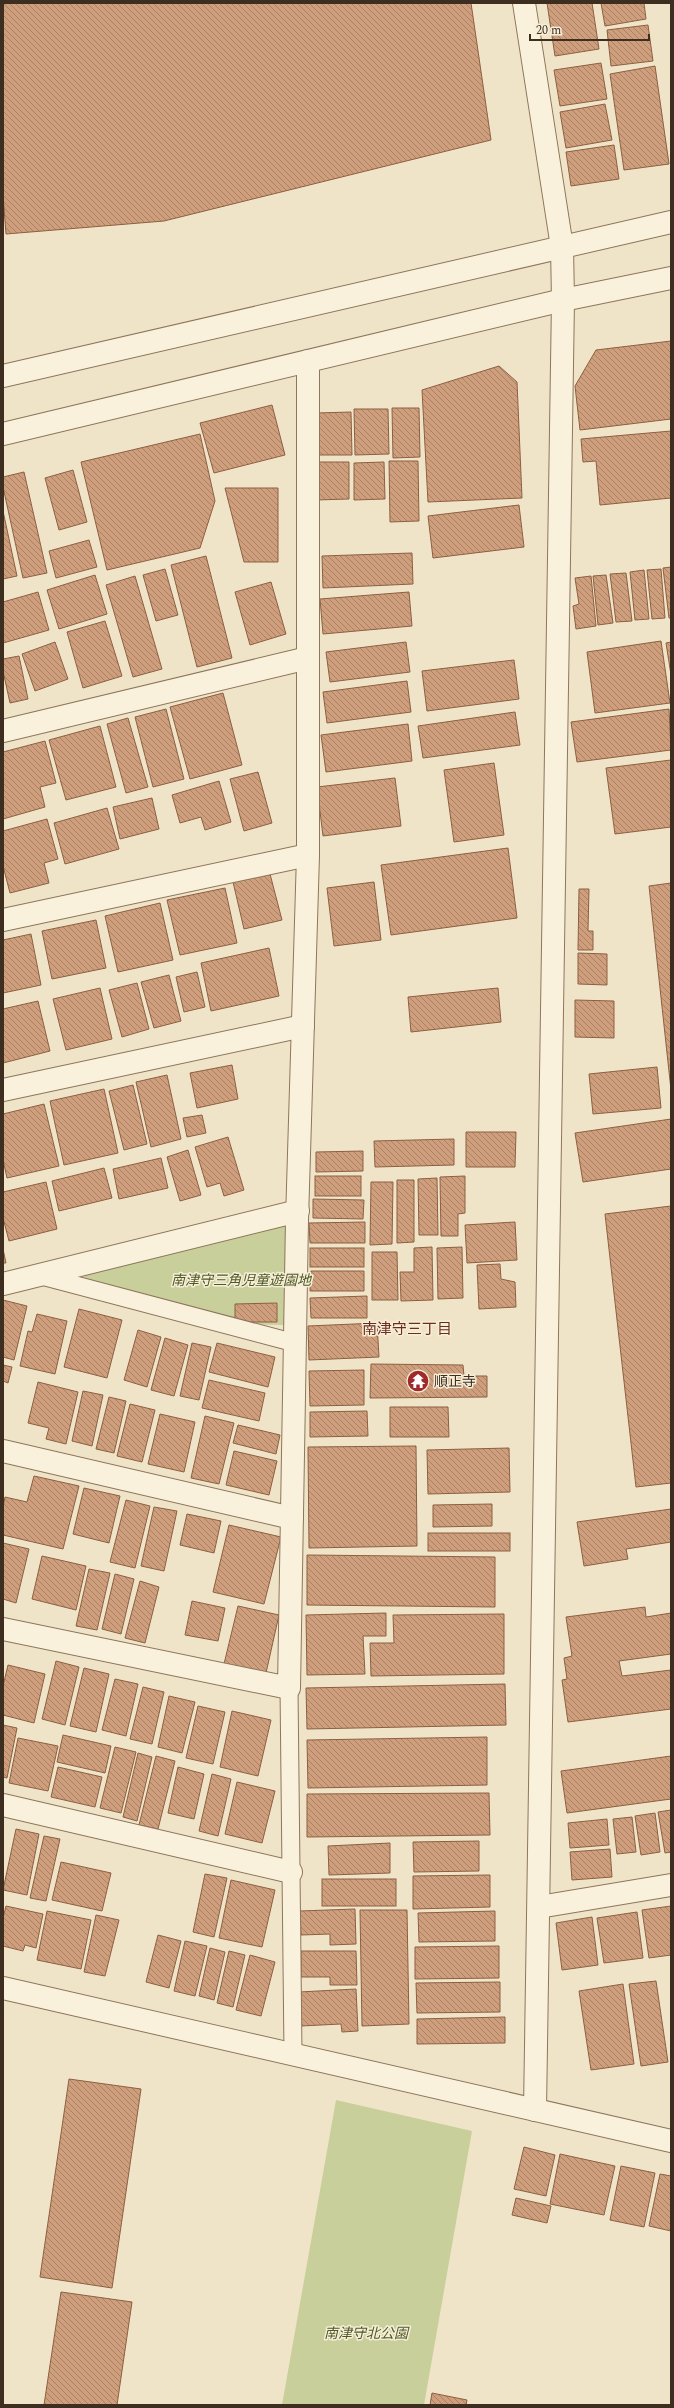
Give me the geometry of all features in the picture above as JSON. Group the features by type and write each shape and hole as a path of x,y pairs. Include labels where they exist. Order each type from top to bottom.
{"street":[{"path":"524,3 562,247 563,300 535,2110"},
{"path":"3,376 671,222"},
{"path":"3,434 563,300 671,278"},
{"path":"3,1629 289,1688 298,1210 308,855 308,361"},
{"path":"3,731 308,658"},
{"path":"3,920 308,855"},
{"path":"3,1090 303,1026"},
{"path":"3,1284 298,1210"},
{"path":"3,1452 292,1518"},
{"path":"3,1806 291,1872"},
{"path":"538,1907 671,1885"},
{"path":"3,1988 671,2141"}],"lane":[{"path":"38,1275 295,1342"},
{"path":"289,1688 293,2054"}],"green space":[{"name":"南津守三角児童遊園地","path":"287,1226 284,1325 235,1324 84,1284 85,1268"},
{"name":"南津守北公園","path":"336,2100 472,2131 424,2405 282,2405"}],"building":[{"path":"3,3 471,3 491,140 164,221 6,234 3,195"},
{"path":"547,3 592,3 599,49 555,56"},
{"path":"601,3 644,3 646,19 605,26"},
{"path":"648,25 653,61 611,66 607,30"},
{"path":"601,63 607,99 560,106 554,70"},
{"path":"655,66 669,164 624,170 610,74"},
{"path":"605,104 612,140 566,148 560,112"},
{"path":"614,145 619,179 571,186 566,152"},
{"path":"671,341 671,419 580,430 575,386 596,350"},
{"path":"499,366 517,382 522,498 428,502 422,390"},
{"path":"272,405 285,455 214,473 200,423"},
{"path":"392,408 419,408 420,457 393,458"},
{"path":"354,409 388,409 389,454 355,455"},
{"path":"351,412 352,455 317,455 316,413"},
{"path":"671,431 671,498 600,505 596,461 583,462 581,439"},
{"path":"200,434 215,501 200,548 107,570 81,462"},
{"path":"389,461 418,461 419,521 390,522"},
{"path":"315,462 349,462 349,499 316,500"},
{"path":"384,462 385,499 354,500 354,463"},
{"path":"73,470 87,522 59,530 45,478"},
{"path":"24,472 47,573 23,578 3,487 3,477"},
{"path":"225,488 278,488 278,562 244,562"},
{"path":"519,505 524,547 433,558 428,516"},
{"path":"3,511 17,576 3,579"},
{"path":"89,540 97,567 56,578 49,551"},
{"path":"412,553 413,584 323,588 322,556"},
{"path":"206,556 232,658 197,667 171,565"},
{"path":"671,567 671,618 669,618 663,568"},
{"path":"165,569 178,615 156,621 143,575"},
{"path":"661,569 665,618 652,619 647,570"},
{"path":"644,570 649,619 635,620 630,572"},
{"path":"626,573 632,621 616,622 610,574"},
{"path":"95,575 107,614 59,629 47,590"},
{"path":"606,575 613,623 598,625 593,576"},
{"path":"135,576 162,669 133,677 106,585"},
{"path":"591,576 596,626 576,629 573,606 579,604 575,578"},
{"path":"271,582 286,634 250,645 235,592"},
{"path":"38,592 49,630 3,643 3,602"},
{"path":"409,592 412,626 323,634 320,599"},
{"path":"105,621 122,676 83,688 67,632"},
{"path":"661,641 670,703 595,713 587,652"},
{"path":"55,642 68,679 35,691 22,654"},
{"path":"406,642 410,672 330,682 326,652"},
{"path":"671,642 671,675 666,643"},
{"path":"19,656 28,699 10,703 3,671 3,659"},
{"path":"514,660 519,699 427,711 422,671"},
{"path":"407,681 411,712 327,723 323,692"},
{"path":"223,693 242,765 190,779 170,707"},
{"path":"166,709 184,779 153,787 135,717"},
{"path":"669,709 671,750 577,762 571,722"},
{"path":"515,712 520,745 423,758 418,726"},
{"path":"128,718 148,787 126,793 107,724"},
{"path":"408,724 412,761 326,772 321,735"},
{"path":"100,726 116,787 66,800 49,740"},
{"path":"45,741 56,783 40,787 45,807 3,819 3,752"},
{"path":"671,760 671,827 615,834 606,768"},
{"path":"494,763 504,835 454,842 444,770"},
{"path":"258,772 272,823 244,831 230,779"},
{"path":"395,778 401,826 323,836 317,787"},
{"path":"219,781 231,822 205,830 201,817 180,823 172,795"},
{"path":"152,798 159,829 120,839 113,807"},
{"path":"107,808 119,849 65,864 54,823"},
{"path":"47,819 58,859 44,863 49,883 10,893 3,866 3,831"},
{"path":"508,848 517,918 391,935 381,865"},
{"path":"270,874 282,920 244,929 233,882"},
{"path":"374,882 381,940 334,946 327,888"},
{"path":"671,883 671,1090 649,886"},
{"path":"225,888 237,943 180,955 167,900"},
{"path":"579,889 589,889 588,931 593,931 593,950 578,950"},
{"path":"160,903 173,960 118,972 105,916"},
{"path":"96,920 106,968 52,979 42,931"},
{"path":"31,934 41,985 3,993 3,940"},
{"path":"269,948 279,996 211,1011 201,963"},
{"path":"578,953 607,954 607,985 578,984"},
{"path":"197,972 205,1007 184,1012 176,977"},
{"path":"169,975 181,1021 154,1028 141,982"},
{"path":"137,983 149,1029 122,1037 109,990"},
{"path":"100,988 112,1039 66,1050 53,999"},
{"path":"498,988 501,1022 411,1032 408,997"},
{"path":"575,1000 614,1001 614,1038 575,1037"},
{"path":"38,1001 50,1051 3,1063 3,1009"},
{"path":"232,1065 238,1099 197,1108 190,1073"},
{"path":"657,1067 661,1108 593,1114 589,1074"},
{"path":"167,1075 181,1139 151,1147 136,1082"},
{"path":"133,1085 147,1144 124,1150 109,1091"},
{"path":"104,1089 118,1153 64,1165 50,1101"},
{"path":"44,1104 59,1166 7,1178 3,1160 3,1114"},
{"path":"202,1115 206,1133 187,1137 183,1118"},
{"path":"671,1119 671,1169 583,1182 575,1133"},
{"path":"466,1132 516,1132 515,1167 466,1167"},
{"path":"228,1137 244,1190 224,1196 220,1183 207,1187 195,1147"},
{"path":"454,1139 454,1165 375,1167 374,1141"},
{"path":"188,1150 201,1195 180,1201 167,1157"},
{"path":"363,1151 363,1171 316,1172 316,1152"},
{"path":"161,1158 168,1188 119,1199 113,1169"},
{"path":"104,1168 112,1198 59,1211 52,1181"},
{"path":"315,1176 361,1176 361,1196 315,1196"},
{"path":"465,1176 465,1213 458,1214 458,1236 441,1236 440,1177"},
{"path":"437,1178 438,1235 419,1235 418,1179"},
{"path":"397,1180 414,1180 414,1242 397,1243"},
{"path":"46,1182 57,1229 9,1241 3,1218 3,1192"},
{"path":"371,1182 393,1182 392,1244 370,1245"},
{"path":"313,1199 364,1200 363,1219 313,1218"},
{"path":"671,1206 671,1483 636,1487 605,1214"},
{"path":"365,1222 365,1243 310,1243 309,1223"},
{"path":"515,1222 517,1260 467,1263 465,1225"},
{"path":"432,1247 433,1300 401,1301 400,1272 414,1272 414,1248"},
{"path":"462,1247 463,1298 438,1299 437,1248"},
{"path":"310,1248 364,1248 364,1267 310,1267"},
{"path":"3,1249 6,1263 3,1263"},
{"path":"372,1252 397,1252 398,1300 372,1300"},
{"path":"500,1264 501,1279 515,1282 516,1307 479,1309 477,1265"},
{"path":"311,1271 364,1271 364,1291 310,1291"},
{"path":"367,1296 367,1318 311,1318 310,1298"},
{"path":"3,1300 27,1306 14,1360 3,1357"},
{"path":"277,1303 277,1322 235,1322 235,1304"},
{"path":"79,1309 122,1320 107,1378 64,1367"},
{"path":"37,1314 67,1321 55,1374 20,1366 28,1331 32,1332"},
{"path":"377,1323 379,1357 309,1360 308,1326"},
{"path":"138,1330 161,1337 147,1387 124,1380"},
{"path":"165,1338 188,1345 174,1396 151,1390"},
{"path":"192,1343 211,1347 199,1400 180,1396"},
{"path":"217,1343 275,1357 268,1387 209,1372"},
{"path":"371,1364 463,1365 464,1376 487,1376 487,1397 370,1398"},
{"path":"3,1365 12,1367 8,1383 3,1381"},
{"path":"364,1370 364,1405 310,1406 309,1371"},
{"path":"209,1380 265,1393 259,1421 202,1408"},
{"path":"38,1382 78,1392 66,1444 46,1439 49,1428 28,1423"},
{"path":"83,1391 103,1395 92,1446 72,1441"},
{"path":"109,1397 126,1401 114,1453 96,1449"},
{"path":"130,1404 155,1410 142,1462 117,1456"},
{"path":"390,1407 448,1407 449,1437 390,1437"},
{"path":"367,1411 368,1436 310,1437 310,1412"},
{"path":"160,1414 195,1422 184,1472 148,1464"},
{"path":"205,1416 234,1423 219,1484 191,1478"},
{"path":"238,1425 280,1435 276,1454 233,1443"},
{"path":"416,1446 417,1546 309,1548 308,1447"},
{"path":"509,1448 510,1492 428,1494 427,1450"},
{"path":"234,1451 277,1461 269,1495 226,1485"},
{"path":"34,1476 79,1486 63,1549 3,1535 3,1507 5,1497 27,1502"},
{"path":"84,1488 120,1496 109,1543 73,1534"},
{"path":"126,1500 150,1506 135,1568 110,1562"},
{"path":"492,1504 492,1526 433,1527 433,1505"},
{"path":"154,1507 177,1511 164,1571 141,1566"},
{"path":"671,1509 671,1542 626,1549 628,1559 584,1566 577,1522"},
{"path":"187,1514 221,1521 214,1553 180,1545"},
{"path":"229,1525 281,1537 264,1604 213,1592"},
{"path":"428,1533 510,1533 510,1551 428,1551"},
{"path":"3,1543 29,1549 16,1603 3,1599"},
{"path":"307,1555 495,1557 495,1607 307,1605"},
{"path":"42,1556 86,1566 76,1610 32,1599"},
{"path":"89,1569 110,1573 97,1630 76,1626"},
{"path":"115,1574 134,1579 121,1634 102,1629"},
{"path":"140,1581 159,1587 145,1643 125,1638"},
{"path":"192,1601 225,1608 218,1641 185,1635"},
{"path":"238,1606 279,1615 266,1673 224,1664"},
{"path":"645,1607 646,1617 671,1613 671,1654 619,1661 622,1676 671,1670 671,1709 568,1722 562,1680 567,1679 564,1658 572,1656 566,1617"},
{"path":"386,1613 386,1636 363,1636 365,1674 307,1675 306,1615"},
{"path":"504,1614 504,1674 371,1676 370,1643 394,1643 393,1615"},
{"path":"56,1661 79,1667 65,1725 42,1719"},
{"path":"8,1665 45,1674 34,1723 3,1715 3,1686"},
{"path":"84,1668 109,1674 96,1732 70,1726"},
{"path":"115,1679 138,1684 126,1736 102,1730"},
{"path":"505,1684 506,1725 307,1729 306,1688"},
{"path":"143,1687 164,1692 152,1744 130,1739"},
{"path":"169,1696 195,1702 182,1753 158,1747"},
{"path":"198,1706 225,1712 213,1764 186,1758"},
{"path":"232,1711 271,1720 258,1776 220,1767"},
{"path":"3,1725 17,1728 7,1778 3,1777"},
{"path":"63,1735 111,1746 105,1773 57,1762"},
{"path":"487,1737 487,1785 308,1788 307,1740"},
{"path":"18,1738 58,1746 48,1791 9,1783"},
{"path":"115,1747 136,1752 121,1813 100,1808"},
{"path":"138,1753 152,1757 137,1821 123,1817"},
{"path":"156,1756 175,1761 158,1829 139,1825"},
{"path":"671,1756 671,1799 567,1813 561,1771"},
{"path":"58,1767 102,1777 95,1807 51,1797"},
{"path":"178,1767 204,1774 194,1819 168,1813"},
{"path":"212,1774 231,1779 218,1836 199,1831"},
{"path":"237,1782 275,1791 262,1843 225,1834"},
{"path":"489,1793 490,1835 307,1837 307,1794"},
{"path":"671,1810 671,1852 665,1853 658,1812"},
{"path":"655,1813 660,1852 641,1855 635,1816"},
{"path":"632,1817 636,1852 617,1854 613,1819"},
{"path":"607,1819 609,1845 570,1848 568,1823"},
{"path":"16,1829 39,1834 27,1895 3,1890"},
{"path":"44,1836 60,1839 46,1901 30,1898"},
{"path":"479,1841 479,1871 414,1872 413,1842"},
{"path":"390,1843 390,1873 329,1875 328,1846"},
{"path":"610,1849 612,1877 572,1880 570,1852"},
{"path":"61,1862 111,1873 102,1911 52,1900"},
{"path":"205,1874 227,1878 214,1937 193,1932"},
{"path":"490,1875 490,1907 413,1909 413,1876"},
{"path":"322,1879 396,1879 396,1906 322,1906"},
{"path":"231,1880 275,1890 262,1947 219,1938"},
{"path":"6,1906 43,1914 36,1948 25,1945 23,1951 3,1946 3,1918"},
{"path":"671,1906 671,1955 649,1958 642,1910"},
{"path":"355,1909 356,1944 330,1945 330,1934 301,1935 300,1911"},
{"path":"360,1910 407,1910 409,2024 362,2026"},
{"path":"47,1911 91,1920 81,1969 37,1960"},
{"path":"495,1911 495,1941 419,1942 418,1913"},
{"path":"637,1912 643,1958 604,1963 597,1918"},
{"path":"96,1915 119,1920 105,1976 84,1972"},
{"path":"592,1917 598,1965 562,1970 556,1923"},
{"path":"158,1935 181,1941 169,1988 146,1982"},
{"path":"185,1941 207,1946 195,1996 174,1991"},
{"path":"499,1946 499,1978 415,1979 415,1947"},
{"path":"210,1948 225,1952 214,2000 199,1996"},
{"path":"229,1951 245,1955 233,2007 217,2003"},
{"path":"301,1951 356,1951 357,1985 330,1985 330,1977 301,1977"},
{"path":"250,1955 275,1962 261,2016 236,2010"},
{"path":"656,1981 668,2062 641,2066 629,1984"},
{"path":"500,1982 500,2012 417,2013 416,1983"},
{"path":"623,1984 634,2064 591,2070 579,1991"},
{"path":"356,1989 358,2031 342,2032 341,2024 301,2026 299,1992"},
{"path":"505,2017 505,2043 417,2044 417,2019"},
{"path":"69,2079 141,2089 112,2288 40,2277"},
{"path":"524,2147 555,2155 546,2196 514,2189"},
{"path":"560,2154 615,2166 604,2215 550,2204"},
{"path":"621,2166 655,2173 644,2227 610,2220"},
{"path":"660,2174 671,2176 671,2231 649,2226"},
{"path":"516,2198 551,2206 547,2223 512,2215"},
{"path":"61,2292 132,2302 117,2405 44,2405"},
{"path":"432,2393 467,2400 466,2405 430,2405"}],"place":[{"name":"順正寺","path":"418,1381"}],"district":[{"name":"南津守三丁目","path":"407,1329"}]}
